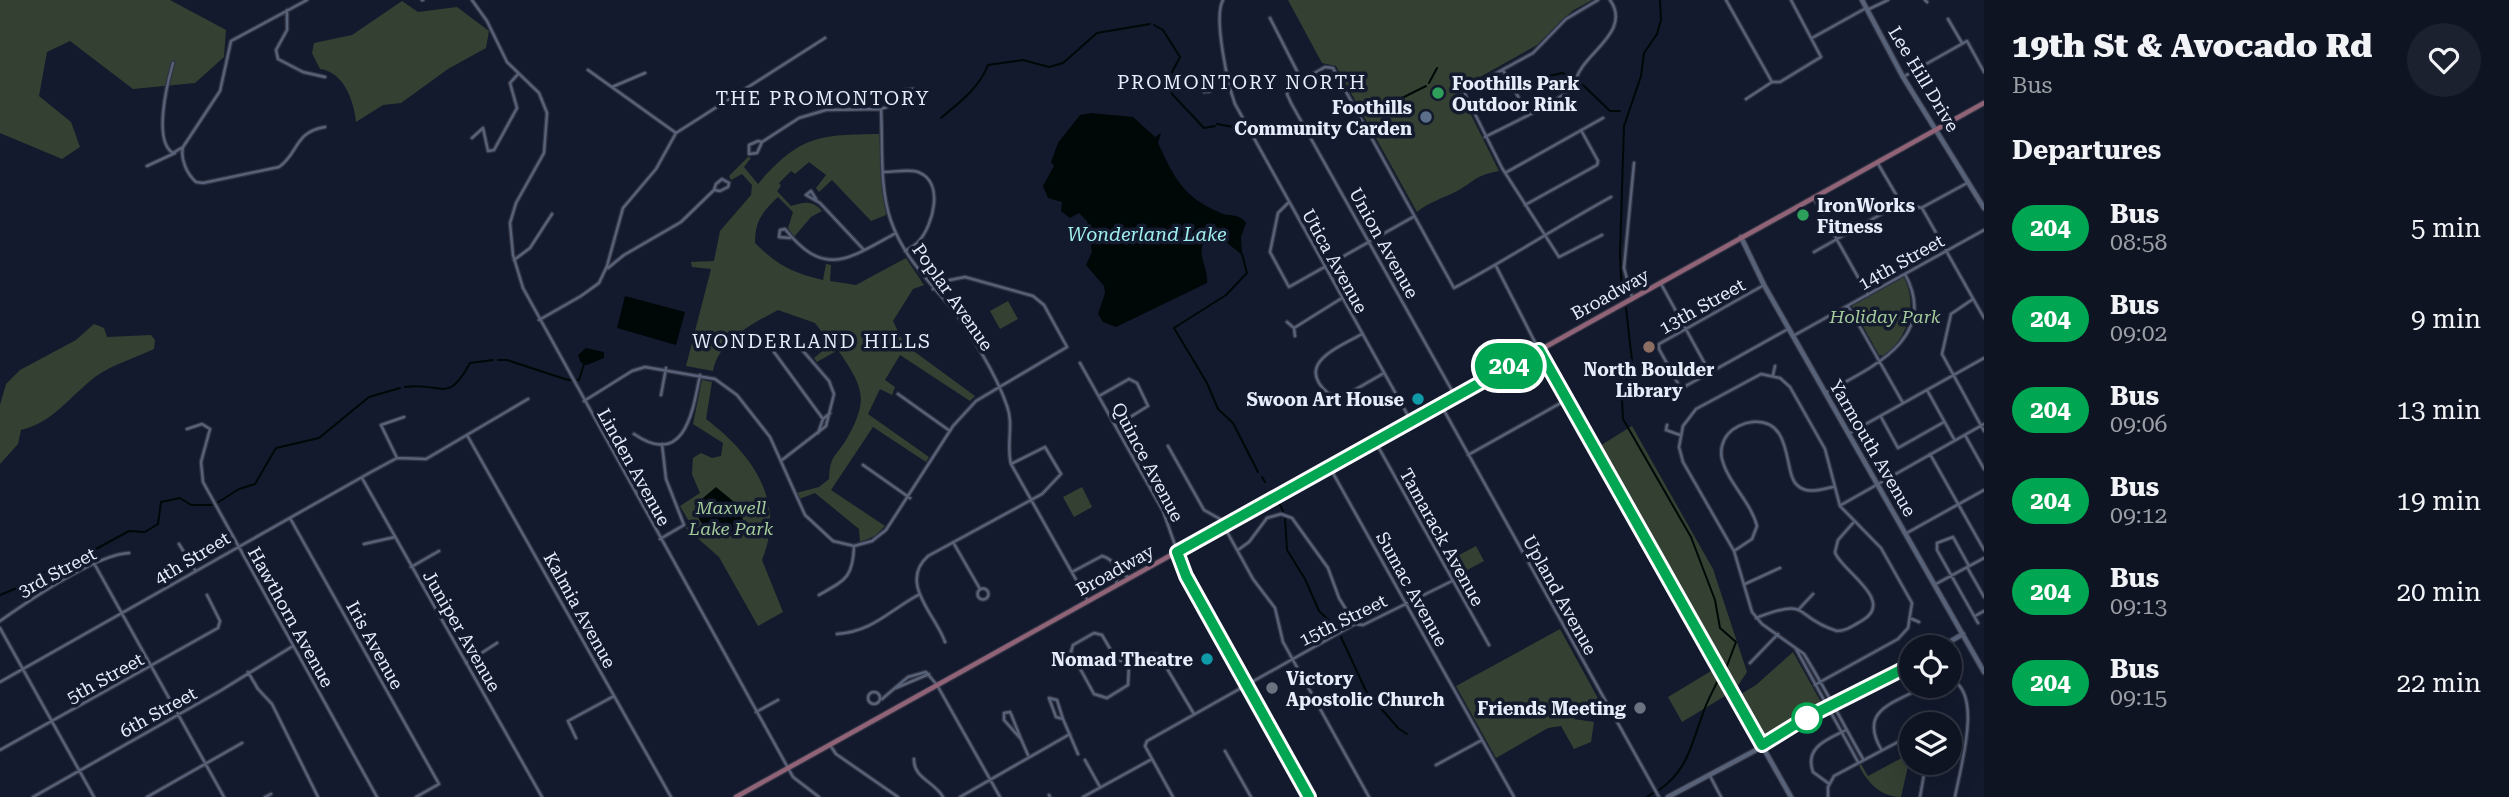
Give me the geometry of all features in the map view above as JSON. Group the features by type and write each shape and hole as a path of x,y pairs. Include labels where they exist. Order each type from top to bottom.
{"main road":[{"name":"Broadway","path":"736,797 1984,103"}],"street":[{"path":"147,166 183,147 220,91 229,43 307,0"},
{"name":"Linden Avenue","path":"472,0 487,21 506,60 543,99 548,129 541,161 512,213 514,260 539,320 788,768 798,784 818,797"},
{"path":"1215,80 1227,77 1219,9 1223,0"},
{"path":"1598,0 1566,19 1533,53 1465,94 1505,173 1561,258 1602,235"},
{"path":"1485,137 1572,88 1580,69 1606,42 1615,20 1615,9 1610,0"},
{"path":"1726,0 1771,83"},
{"path":"1746,99 1821,57 1791,0"},
{"name":"Lee Hill Drive","path":"1862,0 1903,77 1984,208"},
{"path":"1812,38 1888,0"},
{"path":"287,10 288,26 276,50 278,59 303,72 325,77"},
{"path":"1270,18 1301,79 1330,66 1454,288 1611,197"},
{"path":"1948,19 1962,44"},
{"path":"606,271 623,208 656,169 676,133 825,38"},
{"path":"1903,77 1967,41 1984,72"},
{"path":"173,63 161,135 166,148 175,152"},
{"path":"588,69 676,133"},
{"path":"1503,70 1528,114"},
{"path":"611,87 645,73"},
{"path":"472,138 483,128 488,151 494,150 516,113 517,104 510,83 518,74"},
{"name":"Utica Avenue","path":"1227,77 1240,112 1288,203 1411,421"},
{"name":"Union Avenue","path":"1301,79 1287,90 1291,103 1455,396"},
{"path":"762,142 757,153 749,154 749,145 762,142 799,118 826,110 881,109 902,101"},
{"name":"Poplar Avenue","path":"881,109 888,212 896,233 917,271 965,328 998,387 1010,415 1008,447 1011,464 1088,601"},
{"path":"1505,173 1603,118"},
{"path":"183,147 183,160 190,177 200,183 279,167 302,137 325,127"},
{"path":"1525,205 1598,163 1581,130"},
{"path":"1877,162 1900,203"},
{"path":"1632,297 1624,268 1634,163"},
{"path":"884,172 919,172 928,179 932,187 933,214 919,242 905,251"},
{"path":"1814,252 1900,203 1922,208 1969,182"},
{"path":"539,320 591,290 606,271 624,255 681,222 714,190"},
{"path":"1813,197 1868,295"},
{"path":"816,199 864,250"},
{"path":"1288,203 1279,213 1270,252 1289,287 1415,216"},
{"path":"1922,208 1984,318"},
{"path":"514,260 530,248 552,214"},
{"name":"14th Street","path":"1793,336 1984,230"},
{"path":"790,238 813,256 828,261 842,260 896,233"},
{"name":"Yarmouth Avenue","path":"1741,237 1764,285 1984,672"},
{"path":"1496,266 1539,350 1791,797"},
{"path":"1825,393 1880,362 1900,345 1911,323 1913,296 1905,274"},
{"path":"584,401 639,368 666,368 715,379 731,389 770,437 782,460 795,498 805,515 833,541 854,546 878,537 910,498 950,431 976,401 1067,347 1044,305 1033,296 965,277 945,281 933,289"},
{"path":"1660,282 1710,373"},
{"name":"13th Street","path":"1681,389 1658,346 1764,285"},
{"path":"1294,328 1342,298"},
{"path":"1973,299 1953,311 1942,354 1984,431"},
{"path":"1848,306 1903,403"},
{"path":"1287,322 1294,328 1295,336"},
{"path":"1675,392 1789,329"},
{"path":"1362,334 1323,356 1316,368 1317,378 1329,394 1341,396 1384,373"},
{"path":"782,460 826,426 834,394 829,381 791,337 784,335 776,339 772,346 774,352 823,419"},
{"path":"1848,434 1984,358"},
{"name":"Quince Avenue","path":"1080,363 1163,511 1186,576 1309,797"},
{"path":"1773,375 1775,366"},
{"path":"661,395 666,368"},
{"path":"634,434 648,442 662,444 680,437 690,423 700,375"},
{"path":"1815,685 1820,682 1898,639 1912,619 1909,595 1881,548 1863,527 1853,523 1840,506 1825,449 1790,387 1773,375 1753,377 1696,409 1686,419 1680,435 1683,461 1734,551 1756,618 1805,656 1820,682 1841,732 1858,762"},
{"path":"1099,396 1129,379 1137,383 1148,406 1115,426"},
{"path":"1927,390 1955,440"},
{"path":"898,394 950,431"},
{"name":"4th Street","path":"0,682 237,545 397,458 426,459 528,399"},
{"path":"1468,455 1567,400"},
{"name":"Upland Avenue","path":"1441,404 1659,797"},
{"path":"818,433 823,419 830,413"},
{"path":"397,458 381,425 404,416"},
{"path":"1880,416 1898,447 1944,422"},
{"path":"1734,551 1752,539 1757,526 1721,458 1722,444 1732,430 1750,422 1767,425 1777,432 1787,450 1790,474 1795,484 1811,491 1833,487"},
{"name":"Hawthorn Avenue","path":"187,429 202,424 210,429 201,462 201,476 377,797"},
{"path":"1667,425 1666,430 1680,435"},
{"path":"1840,506 1982,425"},
{"name":"Kalmia Avenue","path":"467,435 671,797"},
{"path":"1965,435 1984,469"},
{"name":"Tamarack Avenue","path":"1375,441 1489,645"},
{"path":"659,539 684,525 670,493 662,444"},
{"path":"1167,446 1204,510 1217,516 1224,525 1275,608 1283,642 1369,797"},
{"path":"945,642 916,584 918,570 928,556 1042,494 1060,474 1049,450 1041,447 1011,464"},
{"path":"1930,454 1984,550"},
{"path":"863,465 910,498"},
{"name":"Sumac Avenue","path":"1329,466 1514,797"},
{"name":"Juniper Avenue","path":"362,478 541,797"},
{"path":"1905,534 1984,490"},
{"path":"1238,550 1249,542 1267,518 1282,514 1292,518 1328,568 1339,598 1355,624"},
{"name":"Iris Avenue","path":"290,517 439,784 416,797"},
{"path":"1756,618 1786,607 1799,609 1837,631 1847,629 1871,613 1871,599 1861,580 1842,566 1835,552 1838,540 1853,523"},
{"path":"364,544 395,537"},
{"path":"1978,623 1936,548 1940,541 1953,537 1984,597"},
{"path":"953,542 980,589"},
{"path":"179,544 195,570"},
{"path":"819,594 848,576 854,564 854,546"},
{"path":"411,567 439,551"},
{"name":"3rd Street","path":"0,621 30,599 115,555 130,553"},
{"path":"1072,572 1102,556 1110,559 1118,572 1130,578"},
{"path":"1934,585 1984,558"},
{"path":"96,565 224,797"},
{"path":"1744,585 1780,568"},
{"path":"1116,586 1118,572"},
{"name":"15th Street","path":"1152,759 1145,746 1147,741 1355,624 1363,625 1452,581"},
{"path":"837,634 871,628 890,611 920,594"},
{"path":"1799,609 1813,594"},
{"name":"5th Street","path":"0,750 220,626 207,595"},
{"path":"1975,616 1984,611"},
{"path":"1912,619 1919,622"},
{"path":"0,628 94,797"},
{"path":"1129,664 1128,685 1102,699 1094,694 1071,652 1073,645 1100,633 1116,659 1129,664 1149,654 1159,655 1194,714"},
{"path":"1750,663 1778,634"},
{"path":"466,663 497,643"},
{"name":"6th Street","path":"33,797 179,715 293,646"},
{"path":"1795,646 1815,685 1863,760"},
{"path":"1852,695 1899,667"},
{"path":"882,699 919,671 929,674 1000,797"},
{"path":"1668,797 1899,671"},
{"path":"248,673 277,712 318,797"},
{"path":"895,688 929,674"},
{"path":"1955,797 1970,707 1962,688"},
{"path":"576,738 568,721 614,696"},
{"path":"1063,719 1056,717 1049,698 1056,700 1078,754"},
{"path":"1881,749 1872,732 1871,722 1880,712 1904,698"},
{"path":"756,712 778,700"},
{"path":"1021,739 1003,719 1004,713 1011,714 1021,739 1028,757"},
{"path":"1829,784 1816,776 1809,757 1817,746 1846,730"},
{"path":"960,797 1070,734"},
{"path":"1436,765 1482,740"},
{"path":"1828,797 1829,784 1834,776 1899,741"},
{"path":"147,797 242,743"},
{"path":"830,745 836,754 898,797"},
{"path":"1226,751 1251,797"},
{"path":"914,759 914,767 919,775 938,788 943,797"},
{"path":"1086,796 1152,759 1173,797"},
{"path":"1085,760 1100,787"},
{"path":"1709,774 1721,797"},
{"path":"1920,797 1924,775"},
{"path":"265,797 271,794"}],"green space":[{"path":"0,0 170,0 226,30 224,57 195,83 133,89 70,41 47,52 39,96 71,122 80,147 62,159 0,133"},
{"path":"1288,0 1592,0 1572,11 1537,45 1464,86 1461,95 1499,171 1478,178 1417,212 1336,66 1322,63"},
{"path":"402,1 418,12 457,7 489,31 486,48 448,69 401,103 383,105 356,122 346,89 335,76 320,69 312,53 314,43 352,35"},
{"path":"879,134 886,215 871,221 832,180 819,192 816,188 826,175 809,162 795,174 791,171 779,183 781,186 777,191 791,206 808,203 822,211 811,217 794,237 788,228 793,212 778,197 760,217 755,235 755,243 785,267 823,280 826,264 831,265 830,281 856,285 906,258 924,285 913,289 893,321 904,344 975,396 970,401 900,355 885,380 895,387 892,395 880,389 868,414 929,457 926,462 873,427 831,490 885,526 875,536 860,542 859,529 815,493 799,499 796,493 819,487 829,479 832,461 854,426 861,403 858,384 838,350 817,362 814,358 831,344 815,323 778,310 748,327 729,342 716,360 713,371 686,366 711,269 692,267 691,262 714,261 720,231 751,195 752,185 742,174 731,180 729,176 748,157 751,158 744,167 758,184 786,156 812,141 841,135"},
{"name":"Holiday Park","path":"1904,277 1910,299 1905,330 1892,349 1884,356 1879,355 1852,306"},
{"path":"1008,301 1018,319 1000,329 990,311"},
{"path":"94,324 104,328 107,337 151,335 155,340 154,349 101,373 52,415 21,430 18,444 0,464 0,405 6,384 20,370 76,340"},
{"name":"Maxwell Lake Park","path":"702,380 712,382 706,419 738,448 751,464 767,499 770,518 762,560 783,612 758,626 719,557 686,528 691,525 680,506 700,493 692,474 693,458 701,453 712,458 721,456 723,443 693,424"},
{"path":"1632,426 1713,569 1747,672 1735,690 1682,722 1668,697 1721,665 1598,447"},
{"path":"1082,487 1092,507 1074,517 1063,497"},
{"path":"1476,546 1484,561 1456,576 1448,561"},
{"path":"1560,629 1605,711 1586,712 1574,719 1594,722 1591,742 1574,749 1561,726 1548,728 1496,758 1456,686"},
{"path":"1793,652 1821,702 1764,735 1741,694 1756,685"},
{"path":"1899,759 1899,775 1906,775 1901,797 1887,795 1876,788 1859,766 1861,764 1868,776"}],"water":[{"name":"Wonderland Lake","path":"1091,113 1133,117 1155,137 1161,133 1158,143 1182,186 1208,207 1238,216 1246,223 1241,237 1242,255 1220,237 1208,237 1204,242 1202,253 1207,283 1116,327 1103,322 1098,314 1105,293 1104,286 1086,265 1092,252 1087,221 1079,213 1070,218 1061,211 1062,202 1048,198 1043,186 1054,166 1051,162 1058,143 1080,115"},
{"path":"625,296 685,312 676,345 617,328"},
{"path":"586,348 604,352 604,358 587,365 581,363 578,355"},
{"path":"716,487 739,506 746,531 729,536 721,535 700,521 696,504"}],"waterway":[{"path":"1622,296 1620,254 1624,126 1641,76 1644,53 1657,34 1661,20 1660,0"},
{"path":"941,118 974,87 988,65 1023,60 1049,67 1063,63 1097,33 1150,24"},
{"path":"1154,25 1163,30 1180,57 1169,78 1172,94 1204,128 1215,126"},
{"path":"1429,83 1437,68"},
{"path":"1540,78 1562,73 1569,76"},
{"path":"1515,78 1532,80"},
{"path":"1583,85 1610,111 1620,111"},
{"path":"1371,105 1402,98 1426,86"},
{"path":"1360,109 1365,107"},
{"path":"1217,124 1239,128"},
{"path":"1242,254 1247,273 1226,295 1174,328 1207,383 1218,409 1233,423 1258,472"},
{"path":"1626,308 1632,361 1622,400 1623,419 1691,537 1715,600 1720,628 1736,642 1725,671"},
{"path":"405,387 449,388 462,376 470,363 493,360"},
{"path":"498,360 507,360 568,380 579,380 584,364"},
{"path":"217,503 239,489 255,484 276,448 319,438 369,397 400,388"},
{"path":"1262,477 1265,482"},
{"path":"52,567 85,555 129,531 145,532 158,524 161,502 180,498 191,505 212,505"},
{"path":"1279,503 1283,511"},
{"path":"1285,519 1287,550 1305,579 1319,611 1337,628"},
{"path":"0,595 24,585 48,570"},
{"path":"1341,637 1366,691 1398,728 1407,734"},
{"path":"1659,790 1676,775 1687,757 1720,676"},
{"path":"1647,797 1653,793"}],"bus line":[{"name":"204","path":"1309,797 1186,576 1177,552 1255,506 1539,350 1762,745 1804,719 1809,719 1899,671"}],"place":[{"name":"Foothills Park Outdoor Rink","path":"1438,93"},
{"name":"Foothills Community Carden","path":"1426,117"},
{"name":"IronWorks Fitness","path":"1803,215"},
{"name":"North Boulder Library","path":"1649,347"},
{"name":"Swoon Art House","path":"1418,399"},
{"name":"Nomad Theatre","path":"1207,659"},
{"name":"Victory Apostolic Church","path":"1272,688"},
{"name":"Friends Meeting","path":"1640,708"}],"district":[{"name":"PROMONTORY NORTH","path":"1242,82"},
{"name":"THE PROMONTORY","path":"823,98"},
{"name":"WONDERLAND HILLS","path":"812,341"}]}
